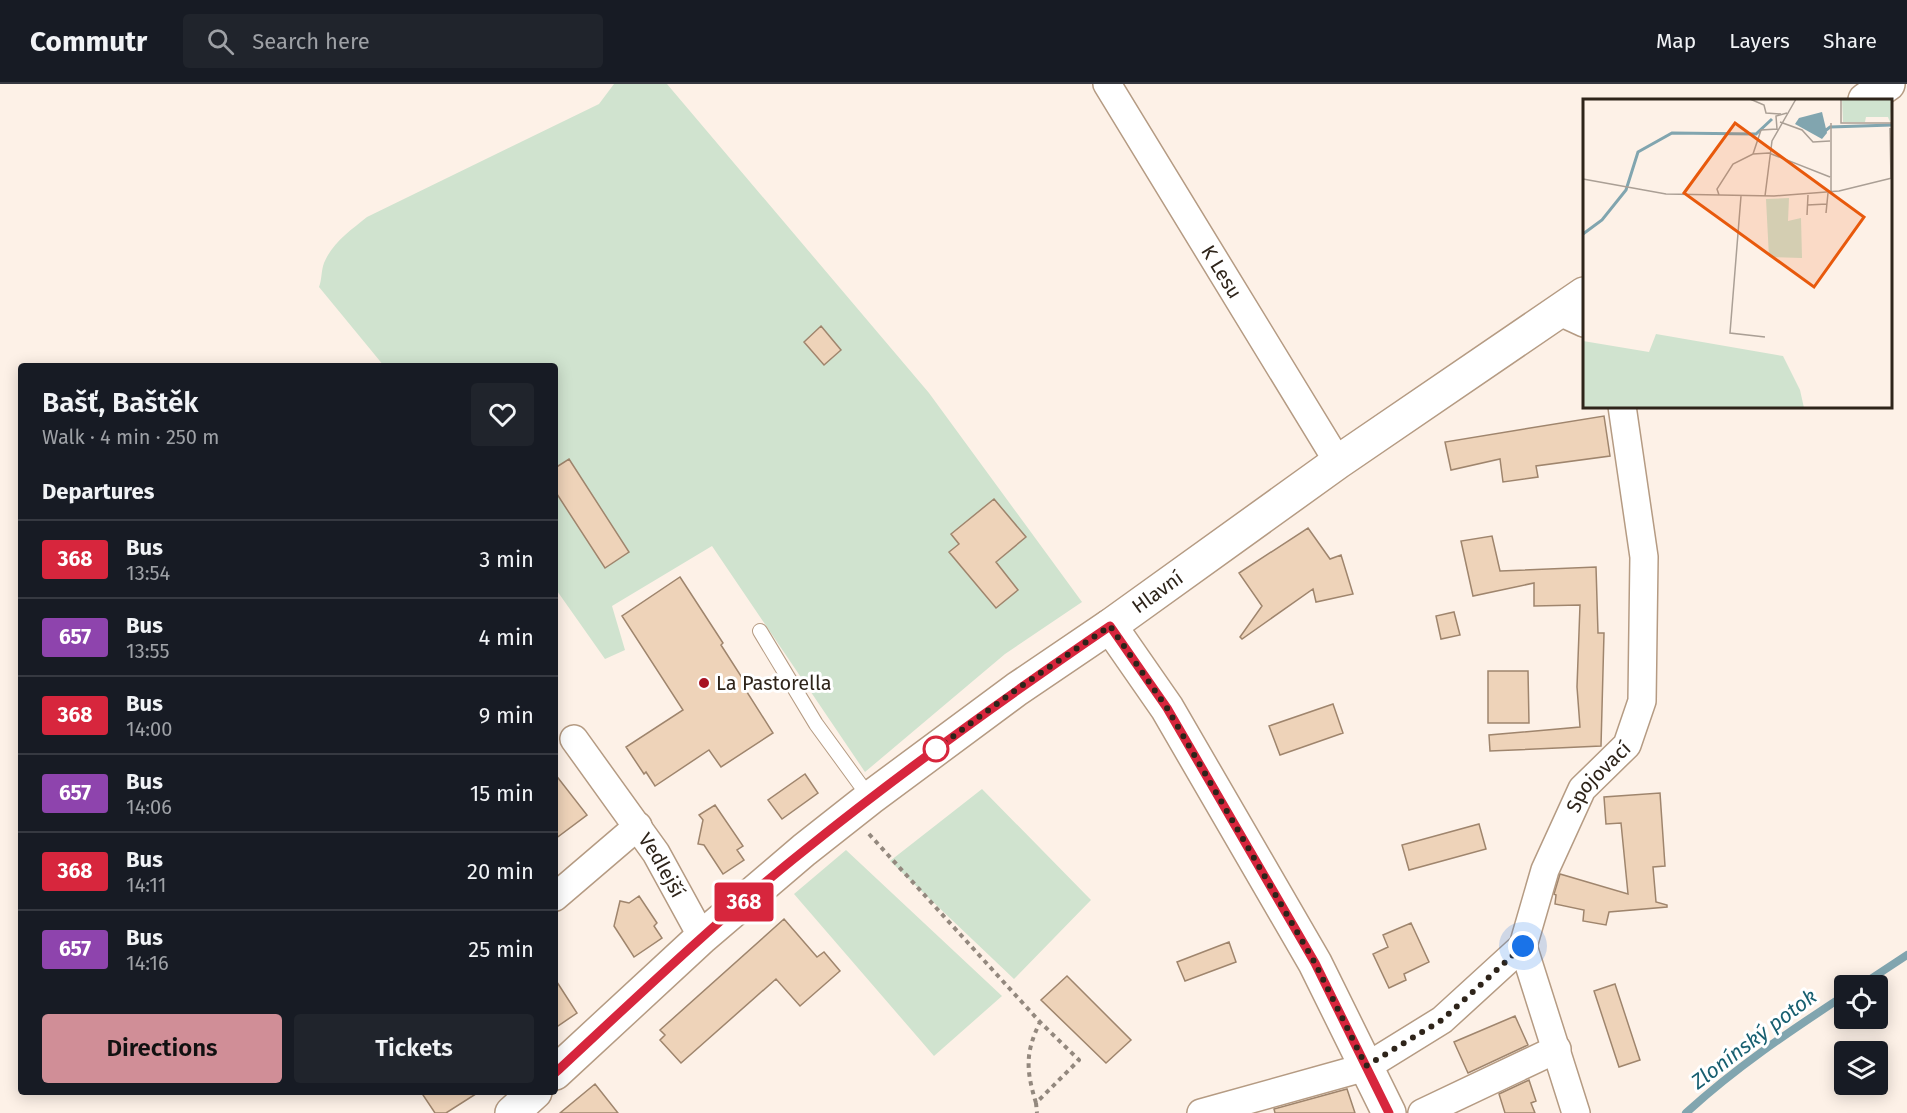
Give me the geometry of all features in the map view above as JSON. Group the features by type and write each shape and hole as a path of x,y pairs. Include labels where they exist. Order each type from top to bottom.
{"street":[{"name":"K Lesu","path":"1107,84 1338,462"},
{"path":"1866,99 1888,84"},
{"name":"Hlavní","path":"558,1070 702,937 804,850 860,806 1017,689 1110,626 1338,462 1576,310"},
{"name":"Spojovací","path":"1523,946 1545,870 1582,789 1627,745 1642,701 1644,557 1622,408"},
{"path":"1110,626 1167,708 1315,963 1389,1113"},
{"name":"Vedlejší","path":"574,739 656,853 702,937"},
{"name":"Vedlejší","path":"558,894 638,826"},
{"path":"1201,1113 1366,1066 1442,1020 1523,946 1576,1113"},
{"path":"1422,1113 1557,1049"}],"lane":[{"path":"760,631 816,724 860,806"}],"path":[{"path":"860,806 1040,1022 1079,1060 1036,1102"},
{"path":"1037,1113 1028,1075 1030,1042 1040,1022"}],"green space":[{"path":"614,84 667,84 929,393 1082,602 1005,654 865,772 712,546 612,606 625,650 605,659 558,592 558,363 382,363 319,287 327,256 342,237 367,217 599,104"},
{"path":"982,789 1091,900 1014,979 890,861"},
{"path":"846,850 1002,996 934,1056 794,894"}],"building":[{"path":"821,326 841,350 824,365 804,342"},
{"path":"1604,416 1610,456 1536,466 1538,477 1503,482 1500,459 1451,470 1445,442"},
{"path":"569,459 629,552 605,568 558,496 558,466"},
{"path":"994,499 1026,537 996,562 1018,590 996,608 949,552 959,544 951,534"},
{"path":"1308,528 1330,559 1341,555 1353,594 1316,602 1313,589 1242,639 1240,637 1262,606 1239,573"},
{"path":"1492,536 1500,571 1596,567 1598,633 1604,633 1601,746 1490,751 1489,735 1580,727 1577,687 1580,605 1534,606 1534,583 1473,596 1461,541"},
{"path":"680,577 723,643 721,645 748,687 745,689 773,733 721,767 709,750 655,786 626,747 683,710 622,616"},
{"path":"1454,612 1460,635 1441,639 1436,616"},
{"path":"1488,671 1528,671 1529,723 1488,723"},
{"path":"1333,704 1343,733 1280,755 1269,726"},
{"path":"805,774 818,793 782,819 768,800"},
{"path":"558,778 587,815 558,837"},
{"path":"1660,793 1665,866 1653,867 1656,902 1667,905 1667,907 1609,912 1606,925 1583,921 1584,910 1555,904 1556,895 1554,894 1560,874 1628,894 1621,823 1606,824 1604,797"},
{"path":"715,805 743,846 737,850 744,860 723,874 704,845 698,844 703,820 699,815"},
{"path":"1479,824 1486,849 1409,870 1402,845"},
{"path":"639,896 657,923 654,926 662,938 634,957 614,926 620,901 629,903"},
{"path":"784,919 817,957 824,952 840,971 800,1006 776,979 681,1063 660,1040 665,1035 660,1030"},
{"path":"1411,923 1429,962 1404,974 1406,980 1389,988 1373,954 1388,947 1383,935"},
{"path":"1229,942 1236,962 1185,981 1177,962"},
{"path":"1067,976 1131,1040 1106,1063 1041,1000"},
{"path":"558,984 577,1013 558,1026"},
{"path":"1615,984 1640,1060 1619,1067 1594,991"},
{"path":"1515,1016 1528,1045 1468,1073 1454,1042"},
{"path":"1529,1080 1536,1101 1531,1103 1535,1113 1505,1113 1499,1094"},
{"path":"595,1084 618,1113 560,1113"},
{"path":"1347,1089 1355,1113 1275,1113 1274,1109"},
{"path":"423,1095 474,1095 446,1113 435,1113"}],"waterway":[{"name":"Zlonínský potok","path":"1877,975 1907,955"},
{"name":"Zlonínský potok","path":"1686,1113 1743,1065 1834,1002"}],"bus line":[{"name":"368","path":"558,1070 702,937 804,850 1017,689 1110,626 1167,708 1315,963 1389,1113"}],"place":[{"name":"La Pastorella","path":"704,683"}],"route":[{"path":"936,749 1017,689 1110,626 1167,708 1315,963 1366,1066 1442,1020 1523,946"}]}
